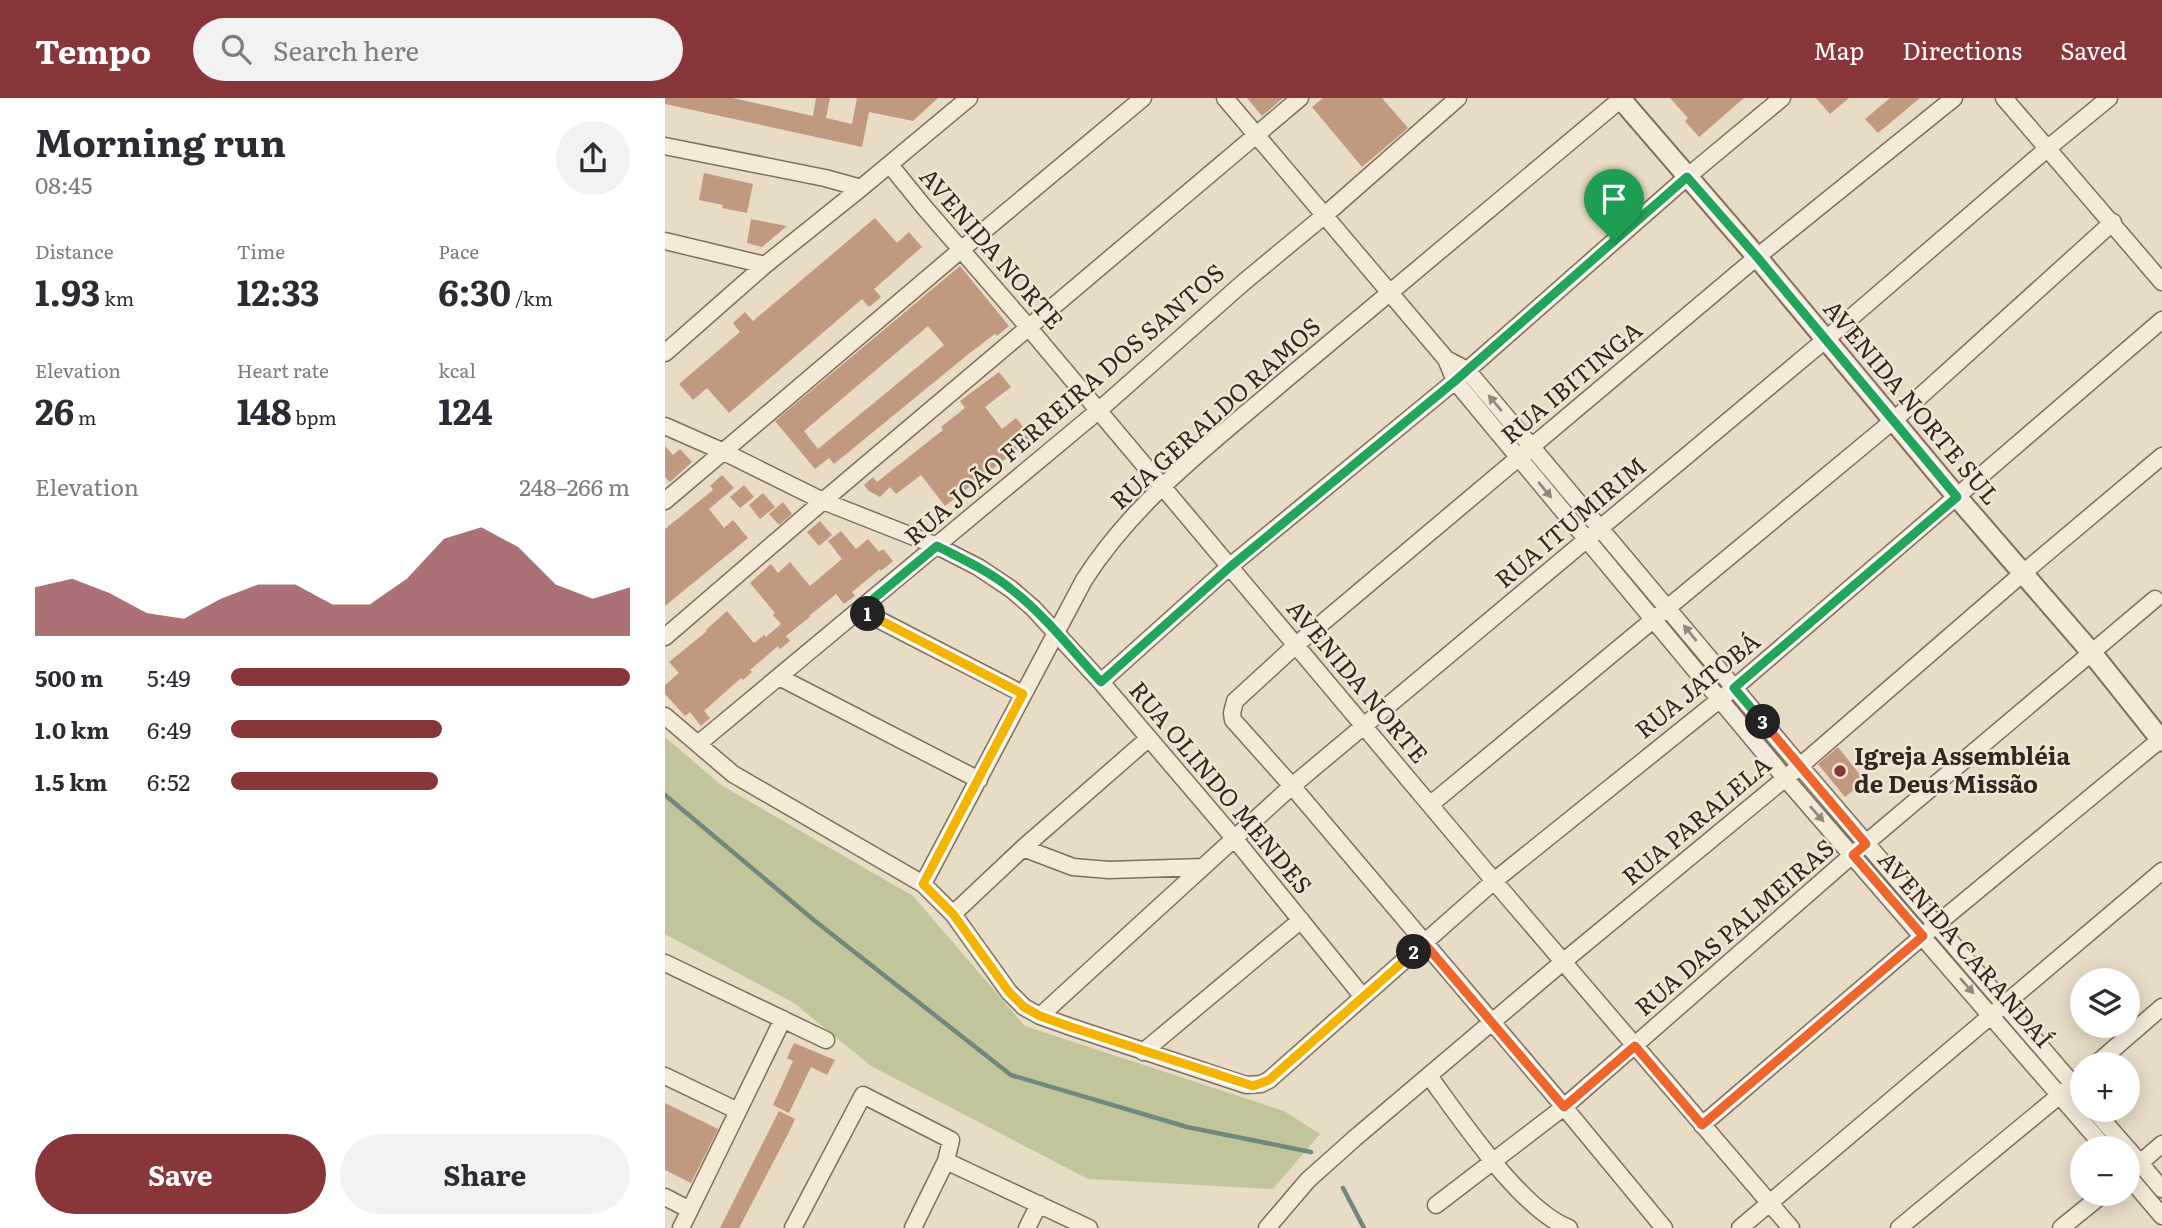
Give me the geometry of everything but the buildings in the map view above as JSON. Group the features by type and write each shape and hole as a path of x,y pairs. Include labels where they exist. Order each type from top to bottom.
{"street":[{"path":"665,353 765,265 969,98"},
{"path":"665,501 1143,98"},
{"name":"AVENIDA CARANDAÍ","path":"1224,98 1388,292 1601,527 1734,688 2070,1082"},
{"path":"665,637 823,500 1300,98"},
{"name":"RUA JOÃO FERREIRA DOS SANTOS","path":"698,744 1098,411 1458,98"},
{"name":"AVENIDA NORTE SUL","path":"1621,98 2091,652 2161,740"},
{"name":"RUA GERALDO RAMOS","path":"923,884 1084,579 1115,534 1162,486 1388,292 1621,98"},
{"path":"1101,682 1230,567 1461,375 1781,98"},
{"name":"RUA IBITINGA","path":"1292,786 1233,720 1235,701 1296,645 1757,257 1954,98"},
{"path":"2004,98 2162,282"},
{"name":"RUA ITUMIRIM","path":"1040,1016 1292,786 1825,341 2109,98"},
{"path":"665,146 825,178 861,188"},
{"name":"AVENIDA NORTE","path":"890,164 1494,881 1791,1228"},
{"path":"1431,804 1894,420 2113,222"},
{"path":"665,241 765,265"},
{"name":"RUA JATOBÁ","path":"1143,1052 1246,1085 1261,1084 1269,1080 1494,881 1734,688 2162,320"},
{"name":"AVENIDA CARANDAÍ","path":"1461,375 1519,458 1786,778 1991,1014 2070,1084"},
{"name":"RUA OLINDO MENDES","path":"665,426 823,500 937,546 978,567 1011,589 1033,608 1101,682 1234,838 1363,997"},
{"name":"RUA PARALELA","path":"1267,1228 1308,1180 1564,961 1786,778 2162,456"},
{"name":"RUA DAS PALMEIRAS","path":"1436,1205 1564,1107 1853,855 2155,599"},
{"path":"860,610 1023,694"},
{"path":"779,677 979,780"},
{"path":"665,716 733,774 923,884 953,914 1009,992 1024,1007 1040,1016 1143,1052 1301,920"},
{"path":"953,914 1023,848 1149,738"},
{"path":"1702,1125 1937,924 2161,740"},
{"path":"1292,786 1664,1228"},
{"path":"1023,848 1073,867 1109,870 1203,867"},
{"path":"1740,1228 2162,871"},
{"path":"665,963 826,1040"},
{"path":"2111,1052 2162,1007"},
{"path":"681,1228 783,1018"},
{"path":"665,1076 738,1111"},
{"path":"1429,1076 1493,1161 1531,1203 1562,1226 1569,1228"},
{"path":"1899,1228 2070,1092"},
{"path":"793,1228 863,1095 951,1140 946,1161 913,1228"},
{"path":"2104,1122 2116,1136"},
{"path":"2140,1164 2162,1144"},
{"path":"946,1161 1089,1228"},
{"path":"2140,1176 2162,1189"},
{"path":"2140,1183 2162,1216"},
{"path":"665,1198 690,1210"},
{"path":"1027,1228 1039,1204"},
{"path":"2061,1228 2088,1206"}],"green space":[{"path":"665,737 721,785 913,896 1025,1026 1284,1111 1320,1134 1273,1189 1088,1179 871,1066 794,1003 665,934"}],"waterway":[{"path":"665,795 815,921 1011,1075 1187,1127 1311,1152"},
{"path":"1343,1188 1364,1228"}],"place":[{"name":"Igreja Assembléia de Deus Missão","path":"1840,771"}],"route":[{"path":"1687,177 1957,497 1734,688 1866,844 1853,855 1923,936 1702,1125 1635,1046 1564,1107 1424,943 1269,1080 1253,1086 1143,1052 1040,1016 1024,1007 1009,992 953,914 923,884 1023,694 860,610 937,546 978,567 1011,589 1033,608 1101,682 1230,567 1455,381 1614,241 1687,177"}]}
